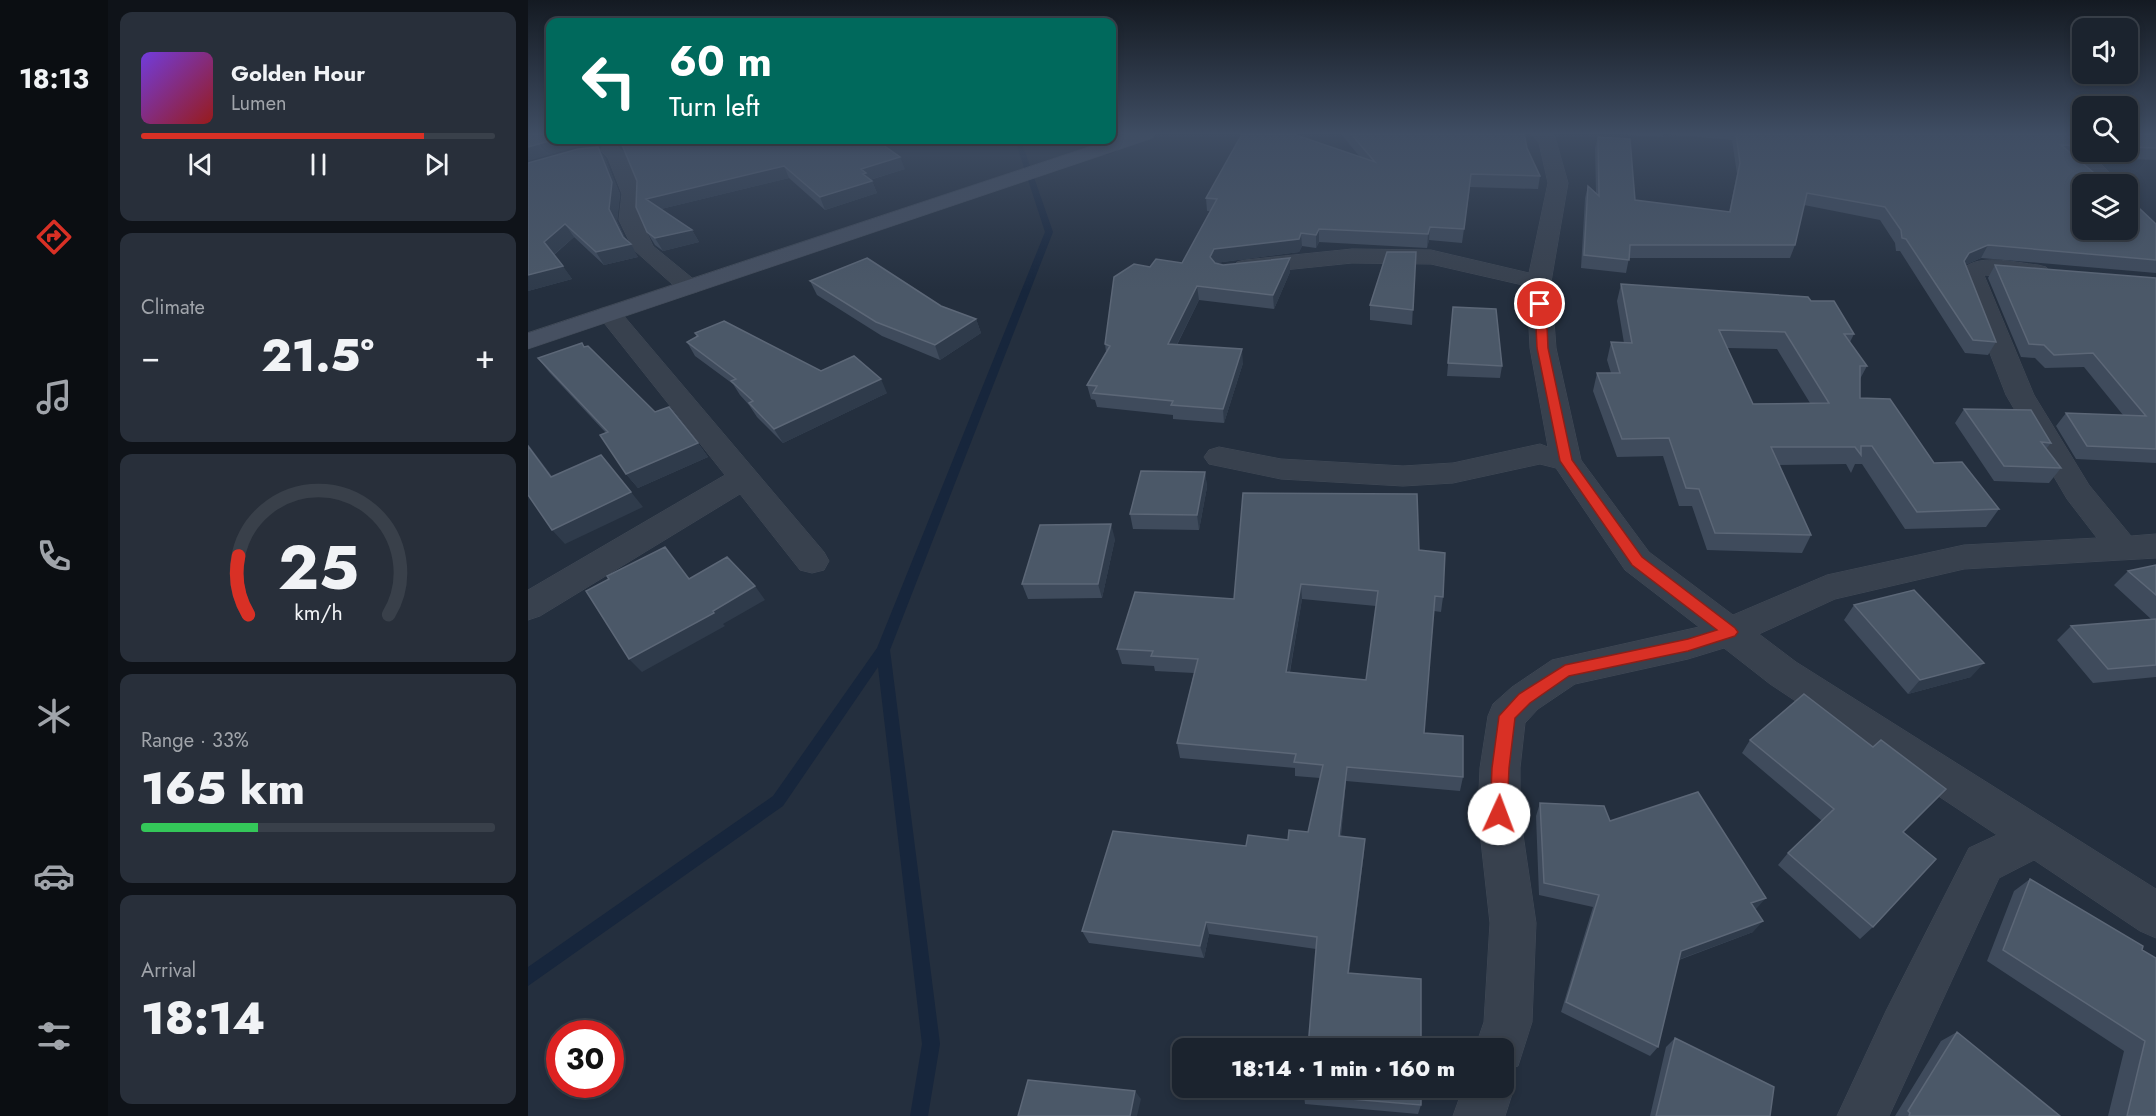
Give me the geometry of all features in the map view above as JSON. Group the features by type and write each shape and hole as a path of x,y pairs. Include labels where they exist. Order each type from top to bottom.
{"main road":[{"path":"528,341 990,186"}],"street":[{"path":"629,186 632,194 630,220 644,249 689,287"},
{"path":"1557,186 1539,282 1543,348 1566,461 1637,561 1783,673 2156,915"},
{"path":"1225,269 1352,256 1431,257 1539,282"},
{"path":"2063,274 1982,267 1971,273 2020,395 2078,492 2122,547"},
{"path":"609,314 812,561"},
{"path":"1219,457 1281,469 1403,476 1453,473 1540,454 1566,461"},
{"path":"528,607 743,478"},
{"path":"1503,1038 1508,1022 1513,923 1499,814 1500,768 1507,716 1525,698 1565,671 1688,645 1730,632 1827,588 1964,557 2156,546"},
{"path":"1863,1116 1903,1028 1984,863 2038,837"},
{"path":"1479,1116 1485,1098"}],"building":[{"path":"528,186 612,186 609,209 623,237 631,244 596,252 565,224 544,242 563,266 528,275"},
{"path":"637,186 700,186 646,199 692,230 655,238 647,232 636,207"},
{"path":"807,186 855,186 820,197"},
{"path":"1213,186 1469,186 1464,229 1430,227 1428,234 1319,229 1316,235 1301,233 1299,239 1214,249 1210,257 1215,263 1223,265 1290,258 1273,295 1197,286 1168,344 1242,349 1223,409 1171,405 1173,401 1093,393 1097,386 1087,385 1110,346 1105,344 1114,277 1134,264 1150,267 1156,259 1182,263 1217,199 1206,198"},
{"path":"1588,186 1599,196 1599,186 1634,186 1635,200 1730,212 1735,186 2072,186 2072,240 2138,240 2138,209 2140,209 2156,224 2156,260 1988,245 1969,253 1964,261 1996,342 1973,340 1906,239 1902,238 1901,230 1885,207 1807,193 1795,245 1630,245 1629,260 1584,255"},
{"path":"1387,252 1416,252 1413,310 1370,305"},
{"path":"867,258 941,306 976,319 935,345 876,322 810,281"},
{"path":"1995,265 2156,278 2156,449 2087,446 2066,413 2146,416 2093,353 2054,355 2044,345 2029,344"},
{"path":"1621,284 1808,297 1811,301 1834,301 1854,334 1844,334 1867,366 1860,366 1860,398 1890,399 1934,463 1962,462 1999,509 1917,512 1872,446 1861,446 1861,455 1855,447 1771,447 1811,535 1715,533 1699,489 1686,488 1669,438 1622,439 1597,373 1620,373 1611,342 1632,343","holes":["1719,330 1785,332 1829,403 1753,404"]},
{"path":"1453,307 1496,309 1502,366 1448,363"},
{"path":"724,321 821,371 854,356 881,379 774,429 749,403 753,401 731,381 736,379 687,342 698,336 695,333"},
{"path":"582,343 584,347 588,346 655,412 669,407 698,443 626,474 600,435 608,432 538,358"},
{"path":"1964,409 2031,410 2051,443 2041,442 2061,468 2004,466"},
{"path":"528,446 551,477 601,455 631,492 552,530 528,495"},
{"path":"1141,471 1205,472 1197,515 1130,514"},
{"path":"1243,493 1417,494 1419,550 1445,553 1443,597 1435,596 1424,733 1463,736 1463,777 1347,767 1339,836 1365,839 1348,973 1421,979 1421,1038 1309,1038 1317,937 1206,922 1200,946 1082,931 1113,831 1246,846 1248,835 1288,840 1289,830 1308,832 1323,765 1294,762 1296,754 1177,743 1198,659 1151,656 1153,651 1117,649 1135,592 1234,599","holes":["1301,584 1378,591 1366,680 1286,672"]},
{"path":"1111,524 1098,584 1022,584 1040,525"},
{"path":"665,547 689,579 727,557 755,586 713,611 714,613 629,659 586,591 609,579 607,576"},
{"path":"2156,565 2156,595 2128,571"},
{"path":"1914,590 1984,663 1920,680 1854,605"},
{"path":"2156,619 2156,665 2108,669 2071,626"},
{"path":"1804,694 1873,747 1881,740 1946,789 1903,832 1936,859 1873,927 1788,853 1834,809 1750,740"},
{"path":"1698,792 1766,898 1751,903 1763,921 1681,951 1658,1047 1566,1002 1599,895 1544,883 1540,803 1604,806 1610,821"},
{"path":"2030,879 2143,946 2142,950 2156,958 2156,1116 2127,1116 2145,1041 2003,950"},
{"path":"1957,1032 2060,1116 1909,1116 1908,1111"},
{"path":"1675,1038 1774,1087 1770,1116 1656,1116"},
{"path":"1028,1080 1135,1091 1130,1116 1018,1116"},
{"path":"1339,1098 1421,1098 1421,1105"}],"waterway":[{"path":"883,650 1049,232 1034,186"},
{"path":"528,977 778,801 883,650"},
{"path":"883,650 931,1044 919,1116"}],"route":[{"path":"1499,814 1500,768 1507,716 1525,698 1565,671 1688,645 1730,632 1637,561 1566,461 1543,348 1540,304"}]}
